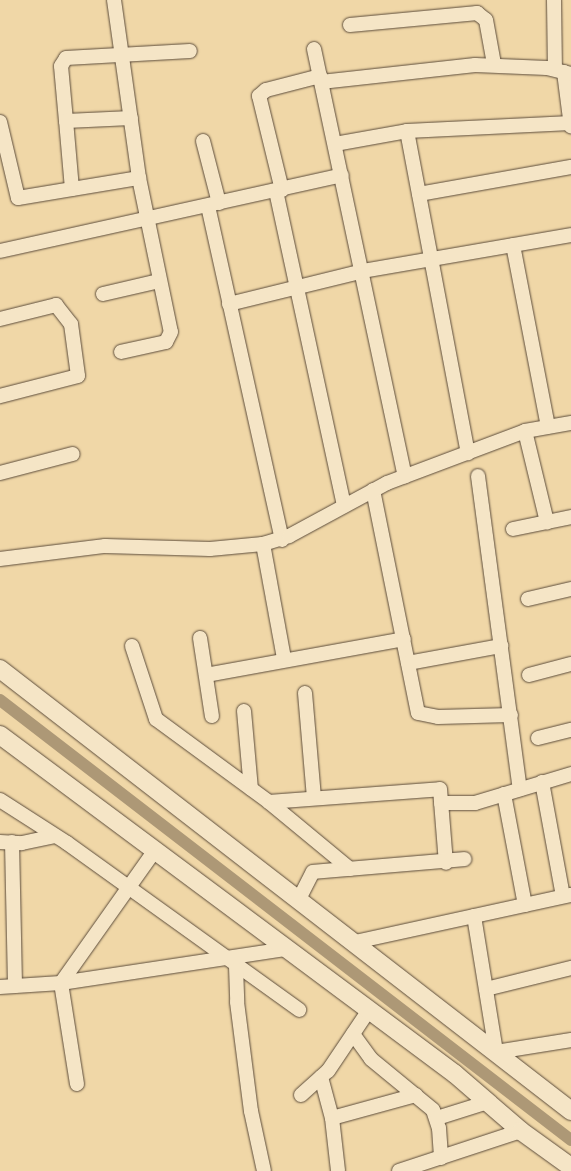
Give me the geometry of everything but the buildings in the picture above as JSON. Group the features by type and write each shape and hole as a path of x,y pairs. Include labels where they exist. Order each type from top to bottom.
{"street":[{"path":"114,0 124,56 139,178 170,337 166,342 121,352"},
{"path":"335,144 406,131 571,124 554,0"},
{"path":"350,26 478,13 486,20 494,64"},
{"path":"314,49 363,271 405,476"},
{"path":"72,189 62,61 72,56 124,56 190,51"},
{"path":"344,506 297,287 259,96 266,90 321,79 494,64 563,71"},
{"path":"66,121 131,118"},
{"path":"0,122 18,198 139,178"},
{"path":"406,131 468,452"},
{"path":"203,141 229,304 282,540"},
{"path":"419,194 571,167"},
{"path":"0,251 148,220 342,175"},
{"path":"229,304 363,271 432,261 571,235"},
{"path":"513,245 548,427"},
{"path":"103,294 159,281"},
{"path":"0,319 56,305 71,324 78,376 0,396"},
{"path":"0,559 105,546 210,549 263,544 282,540 373,490 405,476 524,431 571,423"},
{"path":"524,431 547,522"},
{"path":"0,473 73,454"},
{"path":"478,476 520,789"},
{"path":"373,490 418,713 438,717 511,715"},
{"path":"513,529 571,517"},
{"path":"263,544 284,658"},
{"path":"528,599 571,589"},
{"path":"200,638 212,716"},
{"path":"206,675 284,658 404,639"},
{"path":"132,646 156,719 269,802 350,869"},
{"path":"408,663 501,646"},
{"path":"529,675 571,664"},
{"path":"0,669 571,1111"},
{"path":"305,693 314,798"},
{"path":"244,712 251,789"},
{"path":"538,738 571,730"},
{"path":"0,735 156,849 369,1010 571,1167"},
{"path":"441,803 475,803 571,774"},
{"path":"355,942 567,896 542,782"},
{"path":"269,802 440,789 446,863"},
{"path":"504,794 525,905"},
{"path":"0,800 54,836 299,1010"},
{"path":"15,986 6,912 6,842 54,836"},
{"path":"77,1084 61,983 156,849"},
{"path":"299,899 313,872 446,863 464,860"},
{"path":"474,916 496,1052"},
{"path":"0,987 61,983 232,963 286,949"},
{"path":"232,963 251,1111 264,1171"},
{"path":"486,989 571,968"},
{"path":"301,1095 321,1077 354,1034 369,1010"},
{"path":"354,1034 370,1059 416,1095 437,1118 441,1158"},
{"path":"496,1052 571,1040"},
{"path":"321,1077 332,1118 338,1171"},
{"path":"332,1118 416,1095"},
{"path":"437,1118 488,1102"},
{"path":"399,1171 521,1130"}],"waterway":[{"path":"0,700 571,1140"}]}
